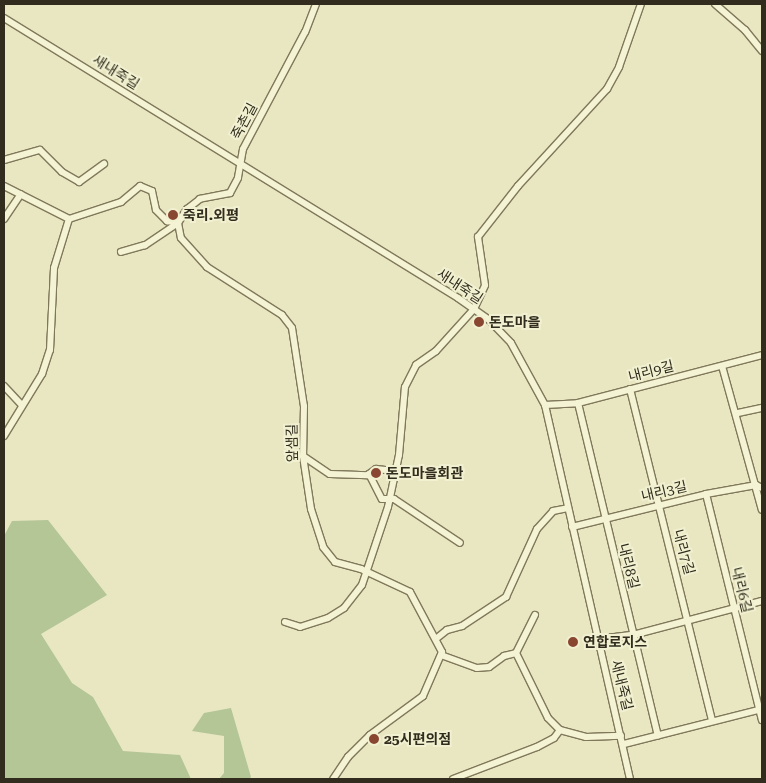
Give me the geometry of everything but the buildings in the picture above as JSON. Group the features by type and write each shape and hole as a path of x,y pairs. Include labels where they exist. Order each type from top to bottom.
{"street":[{"name":"죽촌길","path":"121,252 145,245 178,224 186,209 200,198 230,193 238,178 243,149 305,32 316,4"},
{"path":"285,622 300,627 312,625 344,608 367,572 389,501 403,425 405,387 416,365 436,351 474,309 485,285 478,237 518,186 607,89 619,67 641,4"},
{"path":"715,4 745,30 762,51"},
{"name":"새내죽길","path":"4,18 474,309 488,319 511,344 545,405 624,744 630,779"},
{"path":"4,160 40,150 62,172 79,182 104,164"},
{"path":"4,186 68,220 121,202 140,186 152,192 156,210 167,221 178,224"},
{"path":"4,220 20,194"},
{"path":"4,436 42,374 50,350 54,268 68,220"},
{"name":"앞샘길","path":"178,224 181,238 207,267 282,315 292,328 304,406 303,456 311,509 323,548 335,562 367,572 410,592 437,638 442,654"},
{"name":"내리9길","path":"545,405 578,403 762,355"},
{"path":"722,366 759,487 762,510"},
{"path":"4,386 22,405"},
{"name":"내리7길","path":"630,389 712,720"},
{"name":"내리8길","path":"578,403 604,518 658,735"},
{"path":"738,414 762,408"},
{"path":"303,456 330,474 369,474 376,469 395,470"},
{"path":"369,474 378,494 389,501 394,499 460,543"},
{"name":"내리3길","path":"572,527 706,494 759,487"},
{"name":"내리6길","path":"706,494 762,720"},
{"path":"437,638 447,630 462,626 506,597 537,529 553,511 568,508"},
{"path":"598,639 633,635 762,601"},
{"path":"334,779 348,757 370,735 423,696 442,654 477,668 489,667 504,656 516,653 535,615"},
{"path":"516,653 533,692 548,718 560,730 586,737 622,736"},
{"path":"624,744 712,720 761,710"},
{"path":"453,779 537,747 554,738 560,730"}],"green space":[{"path":"48,520 107,595 41,634 72,683 93,697 123,751 180,755 191,779 4,779 4,536 12,521"},
{"path":"231,708 251,777 249,779 219,779 224,773 224,736 192,731 204,713"}],"place":[{"name":"죽리.외평","path":"173,215"},
{"name":"돈도마을","path":"479,322"},
{"name":"돈도마을회관","path":"376,473"},
{"name":"연합로지스","path":"573,642"},
{"name":"25시편의점","path":"374,739"}]}
